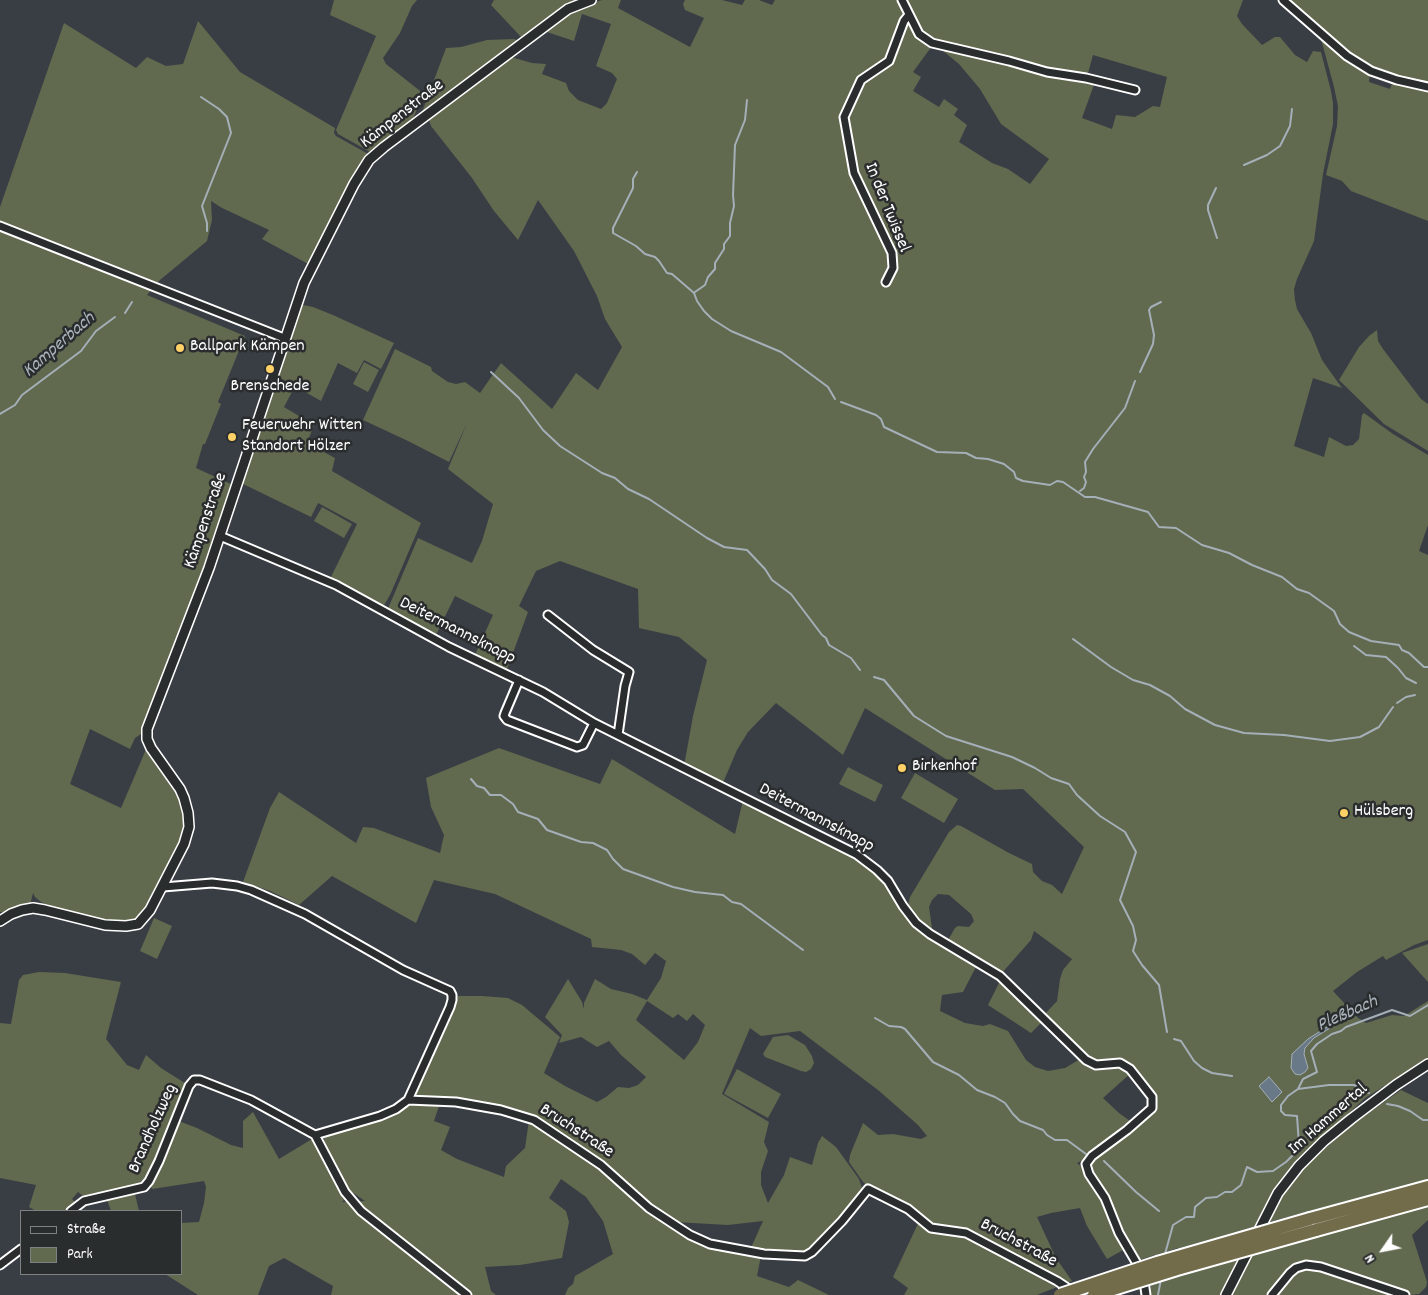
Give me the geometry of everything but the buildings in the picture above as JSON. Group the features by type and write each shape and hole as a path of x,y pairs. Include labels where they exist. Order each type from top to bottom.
{"highway":[{"path":"1094,1295 1428,1187"},
{"path":"1060,1295 1173,1258 1428,1199"}],"street":[{"name":"Kämpenstraße","path":"0,921 11,914 33,908 111,926 138,924 146,917 163,887 186,838 188,820 186,804 180,789 154,754 148,743 147,730 220,536 284,338 304,283 354,184 369,160 568,9 591,0"},
{"path":"902,0 908,16 919,34 932,43 1047,72 1086,78 1135,90"},
{"path":"1283,0 1347,56 1371,72 1428,87"},
{"name":"In der Twissel","path":"886,282 893,268 892,253 854,174 844,118 861,80 889,61 904,21 908,16"},
{"path":"0,226 284,338"},
{"name":"Deitermannsknapp","path":"220,536 336,585 449,647 543,692 594,723 856,854 888,881 916,923 930,934 1000,976 1089,1063 1096,1065 1120,1063 1130,1070 1150,1093 1153,1100 1152,1108 1127,1130 1092,1156 1086,1164 1089,1174 1105,1198 1119,1233 1143,1274 1146,1295"},
{"path":"548,614 593,650 629,672 625,686 618,735"},
{"path":"519,680 504,713 507,720 579,748 583,745 594,723"},
{"path":"163,887 212,883 251,890 305,914 403,970 450,991 452,1000 450,1007 408,1100 396,1109 380,1116 315,1135 345,1192 356,1207 468,1295"},
{"name":"Im Hammertal","path":"1226,1295 1278,1193 1299,1166 1324,1141 1351,1119 1396,1084 1428,1064"},
{"name":"Brandholzweg","path":"72,1210 84,1202 144,1187 153,1173 188,1086 194,1080 200,1080 251,1100 315,1135"},
{"name":"Bruchstraße","path":"408,1100 456,1102 526,1116 602,1165 649,1208 690,1235 710,1244 764,1254 805,1256 812,1252 842,1221 868,1189 908,1209 931,1228 966,1233 1057,1281 1077,1295"},
{"path":"0,1265 20,1250"},
{"path":"1272,1295 1290,1273 1296,1268 1306,1265 1321,1267 1405,1295"}],"green space":[{"path":"334,0 417,0 412,6 400,33 383,58 386,64 424,94 411,123 372,153 338,134 336,130 376,36 330,15"},
{"path":"494,0 582,0 526,38 522,38 491,5"},
{"path":"602,0 621,0 618,8 690,47 704,18 685,10 683,4 685,0 722,0 742,5 745,0 759,0 772,5 775,0 1243,0 1237,16 1262,45 1275,37 1280,37 1295,55 1307,62 1313,51 1321,52 1333,103 1333,124 1323,174 1314,241 1294,289 1297,309 1311,333 1322,360 1342,388 1313,378 1294,446 1324,457 1329,437 1346,446 1353,445 1359,439 1362,415 1364,413 1393,434 1428,455 1428,525 1419,551 1428,555 1428,940 1414,945 1386,960 1383,956 1357,972 1333,991 1358,1018 1366,1023 1392,1015 1404,1016 1428,1001 1428,1059 1365,1098 1297,1162 1273,1194 1255,1225 1222,1295 1150,1295 1151,1285 1175,1277 1178,1248 1139,1260 1122,1230 1104,1188 1090,1171 1089,1164 1093,1158 1150,1114 1155,1098 1126,1064 1121,1061 1098,1063 1091,1060 1043,1016 1057,1001 1063,970 1072,959 1034,931 1031,940 1001,974 947,942 955,928 958,926 969,927 974,921 971,914 949,895 938,894 932,900 929,907 932,928 930,932 913,917 907,908 910,897 949,832 957,825 1032,864 1033,872 1042,881 1052,885 1062,894 1084,847 1023,789 995,790 865,708 843,755 776,703 748,732 737,750 722,785 684,766 693,716 707,660 679,637 639,628 638,589 560,561 536,571 519,606 528,612 506,672 474,657 493,615 455,596 435,637 387,611 418,538 472,563 482,541 493,504 448,469 467,423 449,462 363,420 395,349 431,367 432,371 448,382 456,384 465,382 480,393 501,363 552,409 576,373 598,390 622,347 605,319 597,296 574,251 538,200 518,240 494,211 472,178 431,126 429,120 434,114 511,57 532,63 546,64 542,74 566,83 569,91 578,100 601,109 607,103 617,79 612,73 596,66 611,24 582,14 574,41 544,31 579,7","holes":["924,39 1024,63 1047,71 1087,77 1093,55 1167,77 1160,107 1153,106 1135,117 1116,115 1112,129 1082,118 1095,82 1047,73 1009,62 937,46 959,64 980,89 1001,124 1049,159 1030,184 1008,169 992,163 959,142 967,125 954,115 958,109 944,99 939,107 913,91 921,77 913,72 932,46"]},
{"path":"1287,0 1428,0 1428,84 1373,69 1349,54"},
{"path":"198,21 240,72 335,128 334,133 336,136 370,155 310,265 262,239 269,230 211,201 212,220 207,241 160,280 147,295 245,336 218,402 221,404 205,444 203,444 196,468 233,485 230,498 144,732 135,738 130,749 90,729 70,784 121,808 147,747 177,790 186,820 185,833 148,908 137,920 117,925 69,913 41,902 33,893 30,905 7,912 0,912 0,207 64,23 136,68 147,57 166,66 183,64"},
{"path":"514,39 521,42 421,115 446,48 461,47 487,40"},
{"path":"1321,39 1370,74 1369,82 1390,89 1393,81 1428,89 1428,221 1351,191 1342,181 1326,175 1337,126 1338,106"},
{"path":"298,304 313,307 333,315 394,343 381,369 364,360 357,373 338,363 321,401 275,375"},
{"path":"1377,330 1378,341 1383,349 1421,399 1428,404 1428,451 1384,424 1339,380 1359,347"},
{"path":"364,362 379,370 368,392 353,384"},
{"path":"274,381 293,390 284,407 314,425 307,443 335,458 332,471 421,523 383,607 330,579 357,524 318,503 311,517 241,483"},
{"path":"322,507 352,524 344,538 314,521"},
{"path":"499,748 600,784 612,759 735,834 743,800 854,856 886,883 905,914 977,965 963,992 942,995 940,1011 965,1023 983,1026 990,1024 1008,1031 1026,1060 1035,1067 1048,1071 1065,1068 1082,1058 1089,1065 1119,1065 1131,1073 1103,1098 1133,1123 1113,1138 1105,1141 1085,1159 1077,1163 1083,1168 1097,1188 1125,1249 1107,1259 1087,1226 1080,1208 1051,1213 1037,1217 1056,1258 1072,1281 1037,1295 904,1295 908,1288 893,1277 922,1215 863,1182 849,1162 850,1155 863,1123 878,1135 893,1134 921,1139 927,1136 918,1125 878,1090 800,1031 761,1036 750,1028 722,1094 769,1122 764,1142 768,1151 761,1172 761,1185 768,1203 784,1175 790,1157 812,1165 822,1136 836,1147 859,1179 862,1188 861,1193 807,1253 750,1250 763,1221 728,1225 675,1222 652,1208 534,1118 446,1098 415,1096 450,1020 458,996 508,998 522,1005 560,1037 544,1073 597,1102 618,1087 629,1088 638,1085 646,1077 621,1055 609,1041 597,1047 581,1037 559,1043 562,1035 545,1017 568,979 582,1002 584,1009 584,1003 595,979 611,989 647,1000 661,978 666,961 655,953 645,965 632,954 621,950 592,947 591,939 495,894 434,880 416,923 332,876 299,905 270,891 243,882 270,808 279,792 356,843 363,827 374,828 440,853 444,835 431,807 426,778","holes":["647,1001 673,1018 678,1014 687,1021 693,1014 705,1025 698,1042 684,1060 636,1020"]},
{"path":"848,767 883,785 875,802 839,784"},
{"path":"915,773 958,799 944,823 901,798"},
{"path":"154,918 172,926 157,959 140,951"},
{"path":"1428,944 1428,982 1402,953"},
{"path":"39,972 65,973 121,982 106,1039 127,1065 139,1070 146,1055 161,1068 188,1085 168,1135 144,1185 87,1199 78,1192 72,1199 77,1204 69,1210 34,1210 29,1207 36,1185 0,1178 0,1023 11,1024 19,980 23,975"},
{"path":"1001,979 1043,1021 1031,1033 988,1005"},
{"path":"788,1035 805,1045 812,1056 814,1063 811,1069 806,1072 765,1057 763,1054 773,1037"},
{"path":"737,1069 781,1094 768,1118 724,1094"},
{"path":"1401,1090 1428,1103 1428,1180 1269,1222 1280,1196 1295,1175 1349,1127"},
{"path":"440,1103 434,1121 450,1127 441,1150 457,1159 504,1177 506,1166 525,1148 529,1120 605,1170 673,1226 706,1246 761,1256 757,1276 789,1287 798,1280 829,1295 565,1295 568,1288 573,1284 575,1276 613,1254 603,1221 586,1197 561,1179 549,1198 566,1211 569,1222 562,1258 520,1265 485,1267 491,1291 496,1295 331,1295 333,1286 284,1258 269,1266 258,1295 198,1295 167,1275 182,1275 182,1223 199,1222 206,1187 204,1181 152,1189 150,1183 176,1120 231,1145 243,1148 243,1121 253,1112 279,1159 312,1139 344,1200 342,1202 365,1201 346,1185 325,1147 324,1138 328,1134 391,1116 408,1105"},
{"path":"134,1190 139,1210 111,1210 106,1197"},
{"path":"1428,1206 1428,1220 1412,1235 1427,1282 1426,1287 1419,1294 1409,1295 1310,1262 1302,1262 1295,1266 1269,1295 1231,1295 1251,1256"},
{"path":"1303,1268 1321,1269 1400,1295 1274,1295 1291,1274"}],"water":[{"path":"1327,1027 1330,1028 1314,1038 1305,1048 1304,1054 1308,1068 1300,1075 1295,1074 1291,1068 1292,1054 1308,1039"},
{"path":"1269,1077 1282,1092 1272,1102 1259,1086"}],"waterway":[{"name":"Kamperbach","path":"201,97 227,117 231,133 202,206 207,223 207,231"},
{"path":"695,292 705,285 708,277 715,269 715,263 724,249 724,244 730,236 730,223 734,206 735,145 745,120 747,100"},
{"path":"1244,165 1267,155 1280,146 1290,126 1292,109"},
{"path":"637,172 633,179 633,188 613,228 613,233 636,246 645,254 655,257 667,273 672,274 694,293 697,301 712,319 731,331 781,352 828,387 835,399"},
{"path":"1216,188 1208,205 1208,210 1217,238"},
{"name":"Kamperbach","path":"125,313 132,302"},
{"path":"1140,372 1153,344 1154,335 1149,310 1161,302"},
{"name":"Kamperbach","path":"0,414 15,405 22,395 81,351 96,331 115,317"},
{"path":"491,372 519,398 543,430 560,446 602,473 615,478 628,489 649,499 707,538 724,547 747,550 765,569 772,580 791,594 826,638 829,645 851,658 860,670"},
{"path":"1080,491 1084,488 1086,482 1084,477 1086,472 1085,462 1125,408 1135,381"},
{"path":"841,402 876,415 881,419 884,427 937,452 966,453 976,458 988,459 1004,464 1014,472 1016,478 1023,481 1050,485 1057,481 1063,482 1085,497 1095,497 1148,512 1159,527 1176,528 1202,545 1229,553 1282,577 1297,589 1309,593 1334,611 1340,624 1349,632 1371,641 1399,645 1402,650 1409,653 1424,667 1428,667"},
{"path":"1073,639 1111,667 1133,680 1150,685 1170,696 1185,709 1215,725 1244,733 1284,735 1330,741 1360,737 1379,727 1393,707"},
{"path":"1354,646 1366,655 1386,657 1406,678 1416,683"},
{"path":"874,677 884,680 914,716 946,736 1012,757 1051,778 1069,784 1077,795 1100,816 1125,832 1136,852 1120,900 1133,926 1136,940 1133,951 1159,985 1167,1032"},
{"path":"1397,703 1406,697 1415,695"},
{"path":"471,779 490,795 501,795 513,804 518,812 538,819 547,830 581,842 593,843 607,850 623,869 673,887 723,895 732,902 741,904 803,950"},
{"name":"Pleßbach","path":"1165,1254 1173,1225 1186,1217 1194,1217 1195,1207 1206,1198 1217,1197 1225,1192 1232,1192 1241,1185 1247,1167 1257,1172 1273,1171 1296,1152 1299,1145 1297,1116 1285,1115 1281,1111 1281,1105 1288,1096 1298,1089 1303,1079 1317,1072 1311,1051 1317,1044 1346,1027 1392,1010 1410,1016 1428,1005"},
{"path":"875,1018 889,1026 905,1029 933,1062 959,1075 977,1090 1005,1103 1020,1121 1043,1130 1055,1140 1067,1140 1086,1154"},
{"path":"1174,1039 1181,1041 1194,1061 1202,1068 1212,1073 1232,1076"},
{"path":"1298,1089 1329,1085 1354,1085 1369,1093"},
{"path":"1387,1104 1398,1106 1410,1111 1423,1120 1428,1120"},
{"path":"1104,1161 1159,1211"},
{"name":"Pleßbach","path":"1158,1295 1161,1279"}],"place":[{"name":"Ballpark Kämpen","path":"180,348"},
{"name":"Brenschede","path":"270,369"},
{"name":"Feuerwehr Witten Standort Hölzer","path":"232,437"},
{"name":"Birkenhof","path":"902,768"},
{"name":"Hülsberg","path":"1344,813"}]}
